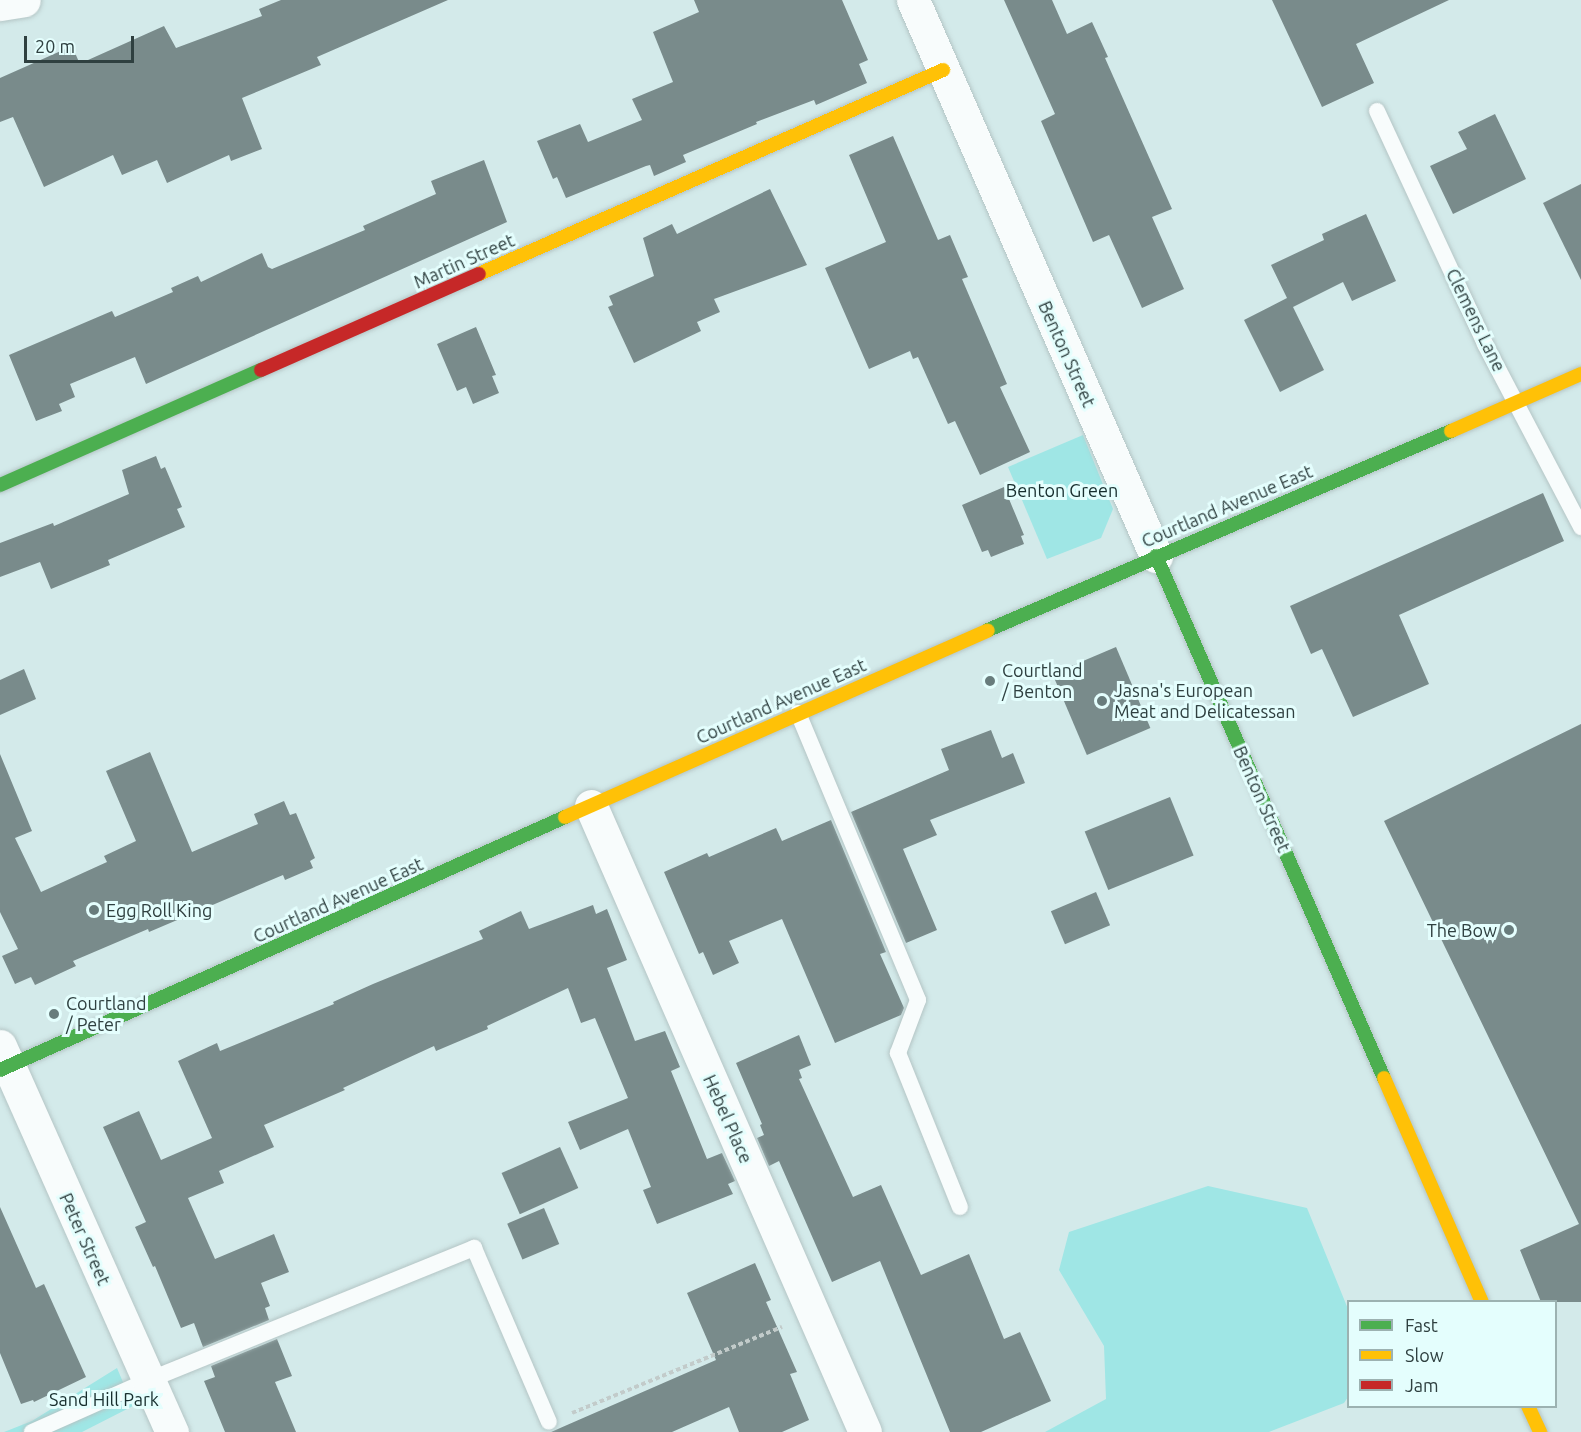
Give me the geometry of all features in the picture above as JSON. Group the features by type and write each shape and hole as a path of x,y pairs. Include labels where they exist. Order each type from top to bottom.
{"main road":[{"name":"Martin Street","path":"0,485 943,70"},
{"name":"Courtland Avenue East","path":"3,1061 591,806 1156,556 1518,403 1581,374"},
{"name":"Benton Street","path":"1156,556 1481,1300"},
{"path":"1528,1408 1540,1432"}],"street":[{"path":"0,4 24,0"},
{"name":"Benton Street","path":"913,0 1156,556"},
{"name":"Hebel Place","path":"591,806 865,1432"},
{"name":"Peter Street","path":"3,1061 172,1432"}],"lane":[{"name":"Clemens Lane","path":"1377,111 1485,344 1581,526"},
{"path":"798,713 918,1000 898,1053 960,1207"},
{"path":"32,1432 149,1380 474,1248 549,1422"}],"path":[{"path":"549,1422 813,1314"}],"green space":[{"name":"Benton Green","path":"1083,435 1113,509 1101,538 1047,559 1008,467"},
{"path":"1208,1186 1307,1208 1347,1307 1347,1398 1344,1403 1269,1432 1045,1432 1106,1399 1104,1346 1059,1270 1069,1232"},
{"name":"Sand Hill Park","path":"117,1368 133,1406 82,1432 4,1432 32,1421"}],"building":[{"path":"281,0 448,0 317,57 321,65 242,98 262,149 231,161 229,155 167,183 157,160 122,175 113,155 44,187 13,117 0,122 0,78 72,46 79,62 164,26 176,48 262,16 259,9"},
{"path":"694,0 842,0 868,60 859,64 867,83 816,105 814,100 756,122 757,124 683,155 686,162 654,176 650,165 646,166 566,198 557,177 553,179 537,141 580,124 588,142 642,120 632,99 673,82 653,32 699,12"},
{"path":"1004,0 1052,0 1067,34 1092,22 1108,57 1105,58 1172,209 1152,217 1184,289 1142,308 1109,235 1093,242 1041,121 1055,114"},
{"path":"1272,0 1449,0 1356,44 1374,83 1322,107"},
{"path":"1495,114 1526,179 1453,214 1430,166 1467,149 1458,132"},
{"path":"893,136 938,240 950,235 968,277 962,279 1007,384 1000,387 1030,452 980,475 955,421 948,424 918,357 913,359 910,351 869,369 825,268 886,242 849,155"},
{"path":"484,160 507,222 146,384 135,357 70,384 75,397 59,404 62,411 36,421 9,355 112,311 115,317 173,292 171,288 198,276 201,282 262,253 268,267 272,269 365,230 363,226 436,194 431,181"},
{"path":"1581,184 1581,280 1543,203"},
{"path":"770,189 807,265 714,299 720,312 697,322 701,331 634,363 608,307 613,305 609,296 654,276 643,238 672,224 677,234"},
{"path":"1366,214 1396,281 1352,301 1343,282 1293,307 1324,370 1280,392 1244,320 1287,298 1271,265 1324,240 1322,234"},
{"path":"476,327 496,375 492,376 499,393 473,404 466,387 457,391 437,344"},
{"path":"156,456 161,469 165,467 182,507 177,509 185,527 108,560 110,565 51,589 40,562 0,577 0,543 53,523 54,526 129,494 122,470"},
{"path":"1004,487 1024,535 1021,536 1024,544 991,557 988,550 982,552 962,505"},
{"path":"1543,493 1564,541 1399,615 1429,684 1353,717 1322,649 1311,654 1290,606"},
{"name":"Jasna's European Meat and Delicatessan","path":"1116,647 1150,728 1087,755 1052,674"},
{"path":"24,669 36,699 0,715 0,680"},
{"name":"The Bow","path":"1581,724 1581,1302 1540,1300 1520,1250 1579,1224 1384,821"},
{"path":"991,730 1002,758 1013,753 1025,783 930,820 937,835 903,849 937,930 906,943 851,812 949,770 941,749"},
{"path":"150,752 192,852 258,824 254,814 284,801 290,815 296,813 315,858 310,861 313,868 285,880 283,875 149,932 148,929 73,961 76,966 35,985 31,977 15,984 2,956 18,949 0,912 0,754 32,831 15,838 41,892 107,862 104,856 136,841 106,771"},
{"path":"1170,797 1194,855 1108,890 1085,831"},
{"path":"831,820 886,952 880,954 904,1008 901,1015 835,1043 782,919 729,941 739,963 713,975 703,952 699,954 664,872 707,853 709,857 776,828 782,841"},
{"path":"1096,892 1110,925 1065,944 1051,911"},
{"path":"593,905 596,914 607,909 627,960 607,968 635,1041 665,1031 680,1067 671,1071 707,1159 722,1153 735,1181 728,1184 733,1194 657,1224 643,1190 651,1187 628,1129 580,1150 568,1122 628,1098 595,1018 581,1023 568,988 487,1026 488,1029 436,1051 434,1046 343,1088 345,1090 264,1125 274,1147 219,1171 224,1183 188,1198 215,1259 274,1234 289,1272 261,1283 270,1306 265,1308 269,1320 203,1347 194,1323 181,1328 155,1266 153,1267 135,1227 146,1222 103,1127 139,1111 161,1160 212,1138 178,1061 217,1043 220,1051 483,939 479,931 521,911 529,929"},
{"path":"799,1035 811,1065 799,1070 802,1078 799,1079 853,1197 881,1185 921,1275 969,1254 1004,1339 1020,1332 1051,1401 981,1432 950,1432 880,1261 832,1282 779,1161 769,1166 757,1138 764,1135 760,1125 762,1124 736,1063"},
{"path":"560,1147 578,1188 520,1214 502,1173"},
{"path":"0,1207 36,1288 44,1284 86,1377 34,1402 33,1400 21,1404 0,1353"},
{"path":"544,1208 559,1244 522,1260 507,1224"},
{"path":"755,1263 771,1300 766,1302 797,1372 790,1374 809,1420 782,1432 739,1432 729,1407 672,1432 551,1432 716,1360 687,1293"},
{"path":"277,1339 292,1376 275,1382 296,1432 225,1432 204,1381 215,1377 211,1366"}],"traffic: fast":[{"path":"0,485 261,370"},
{"path":"988,630 1451,431"},
{"path":"1156,556 1384,1078"},
{"path":"0,1070 565,817"}],"traffic: slow":[{"path":"479,274 943,70"},
{"path":"1451,431 1581,374"},
{"path":"565,817 988,630"},
{"path":"1384,1078 1481,1300"},
{"path":"1529,1408 1540,1432"}],"traffic: jam":[{"path":"261,370 479,274"}],"place":[{"name":"Courtland / Benton","path":"990,681"},
{"name":"Jasna's European Meat and Delicatessan","path":"1102,701"},
{"name":"Egg Roll King","path":"94,910"},
{"name":"The Bow","path":"1509,930"},
{"name":"Courtland / Peter","path":"54,1014"}]}
